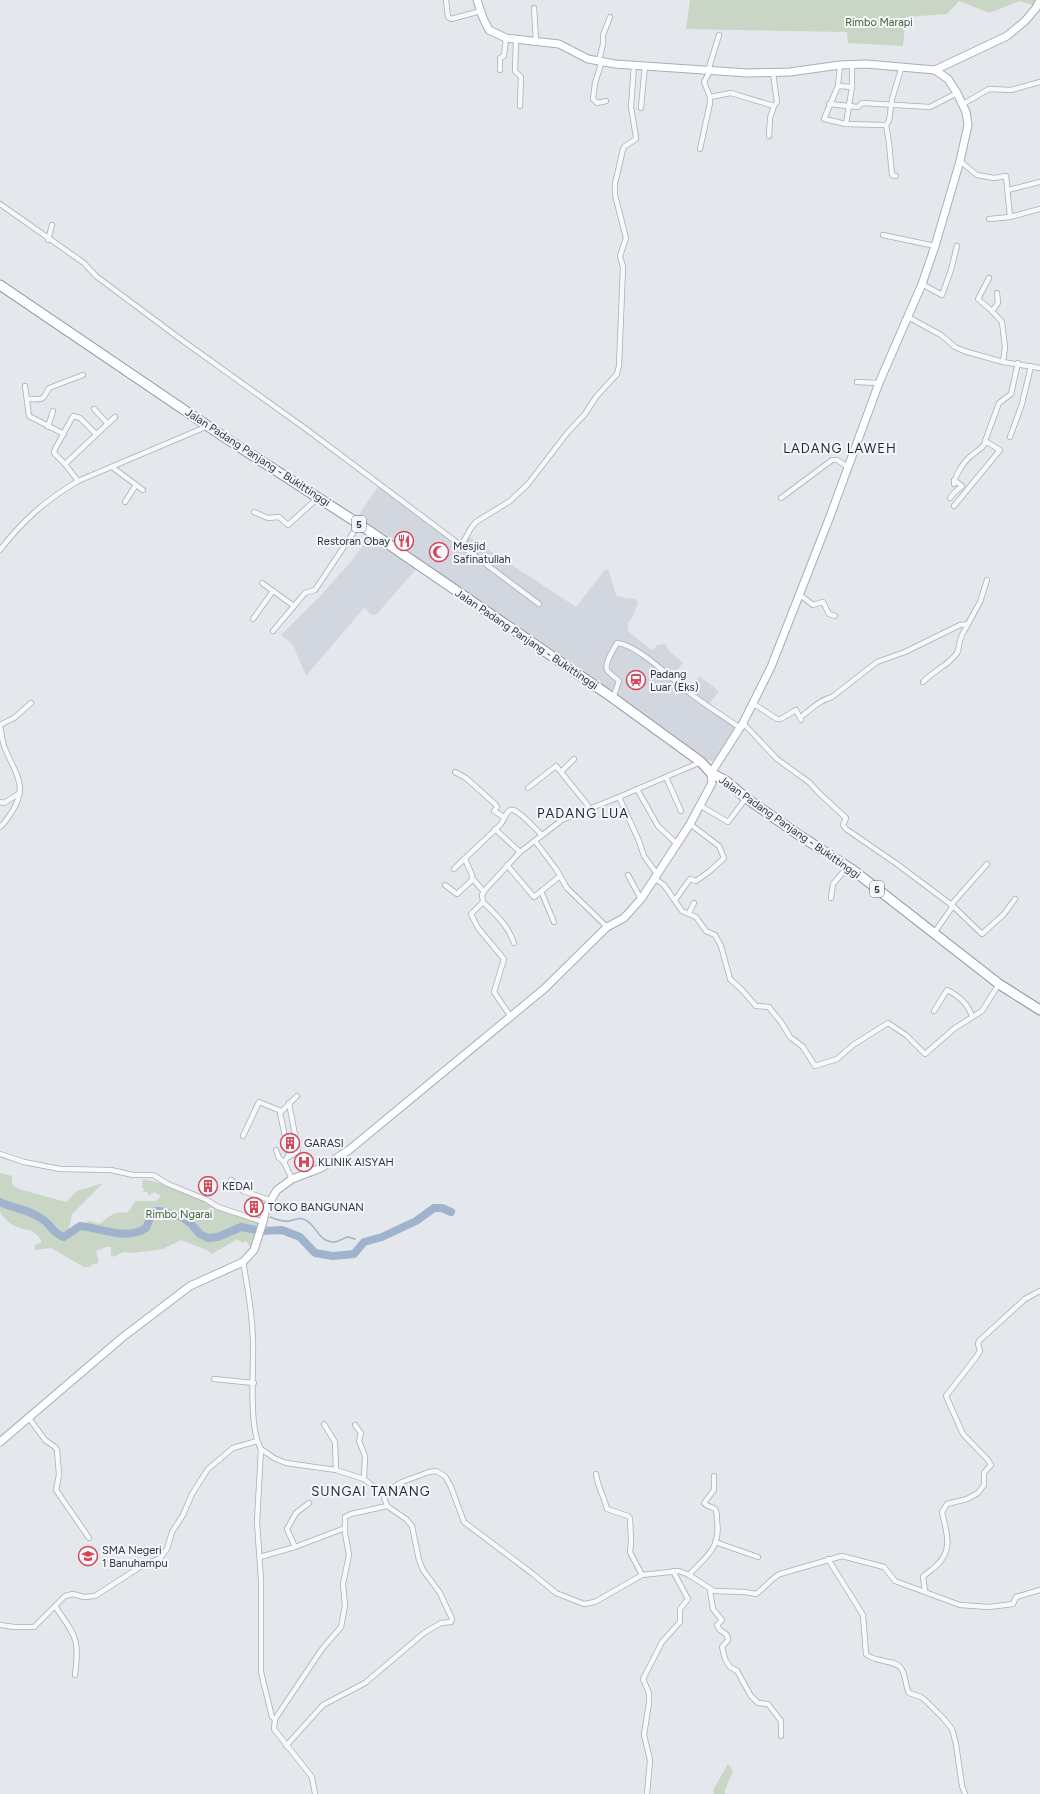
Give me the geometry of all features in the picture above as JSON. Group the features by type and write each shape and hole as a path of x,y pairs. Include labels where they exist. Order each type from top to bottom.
{"highway":[{"name":"Jalan Padang Panjang - Bukittinggi","path":"0,285 208,426 319,497 613,698 701,762 711,773 726,781 746,798 798,835 853,870 998,984 1040,1010"}],"main road":[{"path":"0,1442 123,1337 190,1286 242,1262 255,1246 266,1208 277,1190 292,1180 321,1168 349,1150 544,989 608,927 624,918 641,899 701,806 712,783 711,773 718,765 754,704 771,667 800,595 879,383 922,284 936,246 960,161 968,125 957,93 948,79 935,70 902,66 852,64 773,73 709,71 645,65 615,64 585,57 559,44 506,38 491,31 482,14 477,0"},
{"path":"935,70 1007,36 1029,18 1040,0"},
{"path":"946,65 948,79"}],"street":[{"path":"446,0 448,17 451,19 482,14"},
{"path":"534,8 536,41"},
{"path":"606,102 597,103 593,99 603,44 603,35 610,17"},
{"path":"700,149 710,103 710,96 704,82 709,71 719,35"},
{"path":"500,70 500,58 504,56 506,38"},
{"path":"516,40 515,72 521,77 520,106"},
{"path":"846,124 852,87 852,64"},
{"path":"461,546 476,522 510,501 528,484 568,432 585,414 596,397 617,374 619,366 623,267 620,256 626,241 616,205 615,184 623,149 625,146 634,141 636,137 631,107 634,65"},
{"path":"641,108 645,65"},
{"path":"840,65 838,86 829,104 824,119 846,124 886,125"},
{"path":"896,176 892,175 890,143 886,125 889,121 891,106 902,66"},
{"path":"769,136 770,122 777,100 773,73"},
{"path":"962,104 989,89 1011,90 1040,82"},
{"path":"838,86 852,87"},
{"path":"710,96 731,93 774,106"},
{"path":"829,104 858,107 862,103 891,106 930,107 957,93"},
{"path":"960,161 976,175 994,178 1006,176 1010,217"},
{"path":"1008,190 1040,182"},
{"path":"0,204 48,240 84,263 96,276 179,338 306,429 539,604"},
{"path":"988,218 1010,217 1040,209"},
{"path":"48,240 52,225"},
{"path":"883,234 936,246"},
{"path":"922,284 942,295 951,270 957,246"},
{"path":"989,278 978,299 1002,322 1005,347 1002,362"},
{"path":"992,311 998,303 997,292"},
{"path":"908,317 941,335 955,347 1002,362 1018,363 1040,368"},
{"path":"950,498 962,486 954,482 968,458 981,449 986,442 985,440 999,402 1011,394 1018,363"},
{"path":"1010,437 1022,404 1031,366"},
{"path":"27,399 42,399 46,396 49,388 83,375"},
{"path":"858,382 879,383"},
{"path":"25,386 29,416 64,434"},
{"path":"94,409 107,424"},
{"path":"48,427 53,411"},
{"path":"78,481 54,453 73,416 80,418 96,434"},
{"path":"65,464 114,417"},
{"path":"0,550 31,514 45,502 78,481 208,426"},
{"path":"954,506 1000,450 986,442"},
{"path":"781,498 832,460 837,460 848,467"},
{"path":"112,467 143,490"},
{"path":"125,502 136,485"},
{"path":"254,512 268,518 279,517 288,525 319,497"},
{"path":"273,631 305,593 315,590 359,524"},
{"path":"923,682 957,653 960,638 980,602 987,580"},
{"path":"262,583 294,606"},
{"path":"253,619 273,591"},
{"path":"800,595 813,605 823,602 829,614 835,616"},
{"path":"754,704 777,719 781,719 796,710 801,720 801,717 818,703 832,697 877,662 905,652 960,625 968,624"},
{"path":"613,698 619,681 608,670 607,666 612,651 618,644 620,644 633,648 687,691 741,726 777,759 810,783 846,818 843,826 846,829 897,864 952,905 982,934 1004,914 1014,898"},
{"path":"0,827 5,823 15,806 20,792 18,776 4,745 0,725 14,718 32,703"},
{"path":"561,772 574,759"},
{"path":"511,1017 494,992 504,959 478,928 471,914 483,902 484,892 520,852 562,820 589,808 619,798 701,762"},
{"path":"528,788 554,767 561,772 589,808"},
{"path":"454,869 503,821 495,804 466,778 455,772"},
{"path":"666,777 681,811"},
{"path":"637,790 658,826 677,844"},
{"path":"0,802 4,803 20,792"},
{"path":"619,798 639,841 644,856 656,876 682,911 699,919 706,931 714,934 717,938 729,970 730,979 756,1006 769,1007 781,1022 790,1037 803,1047 815,1066 837,1059 854,1045 888,1023 906,1035 925,1054 955,1028 982,1011 998,984"},
{"path":"701,806 728,822 746,798"},
{"path":"499,813 514,810 542,835"},
{"path":"675,900 690,880 696,881 724,858 719,846 690,824"},
{"path":"495,829 520,852"},
{"path":"535,841 552,863 567,888 608,927"},
{"path":"445,885 457,894 472,880 472,874 465,859"},
{"path":"934,933 952,905 986,864"},
{"path":"507,865 532,896 560,876"},
{"path":"831,898 832,884 844,871 853,870"},
{"path":"628,875 641,899"},
{"path":"472,880 475,880 484,892"},
{"path":"541,891 554,922"},
{"path":"483,902 500,918 508,929 514,943"},
{"path":"689,913 694,903"},
{"path":"934,1011 947,990 962,1000 969,1009 972,1017"},
{"path":"281,1110 297,1096"},
{"path":"243,1136 259,1102 281,1110"},
{"path":"284,1162 298,1151 289,1102"},
{"path":"281,1110 289,1157"},
{"path":"276,1150 279,1158 284,1162 292,1180"},
{"path":"0,1154 24,1162 60,1169 111,1170 133,1175 153,1176 168,1184 207,1200 218,1207 263,1222"},
{"path":"231,1180 243,1190 270,1200"},
{"path":"242,1262 252,1309 254,1383 253,1417 257,1441 261,1449 274,1458 286,1463 336,1470 364,1479 383,1494 387,1506 406,1519 412,1526 419,1560 423,1570 440,1593 452,1619 450,1622 441,1623 424,1633 365,1684 323,1705 286,1746"},
{"path":"925,1591 923,1577 940,1562 947,1547 948,1533 942,1512 945,1506 952,1502 962,1501 978,1493 984,1485 984,1473 991,1465 963,1434 946,1396 977,1356 980,1351 978,1344 979,1341 1027,1297 1040,1291"},
{"path":"214,1379 254,1383"},
{"path":"29,1418 45,1440 55,1446 57,1450 59,1475 56,1490 89,1538"},
{"path":"324,1424 335,1442 336,1470"},
{"path":"355,1425 360,1433 359,1441 364,1456 364,1479"},
{"path":"0,1625 34,1628 69,1594 84,1597 95,1596 140,1567 160,1558 167,1549 169,1539 183,1515 192,1494 208,1470 232,1448 257,1441"},
{"path":"261,1449 257,1522 262,1580 261,1672 272,1717 275,1719"},
{"path":"383,1494 402,1482 429,1472 436,1472 445,1476 451,1487 464,1522 534,1574 556,1593 584,1604 595,1602 642,1575 679,1571 689,1575 710,1590 756,1594 763,1589 772,1578 828,1559 842,1556 884,1567 895,1581 960,1605 989,1607 1013,1604 1016,1597 1040,1590"},
{"path":"596,1474 599,1489 604,1497 608,1509 630,1518 632,1542 630,1552 642,1575"},
{"path":"689,1575 708,1557 715,1542 718,1524 716,1512 715,1509 704,1503 714,1490 714,1476"},
{"path":"295,1547 287,1530 296,1513 309,1503"},
{"path":"315,1794 312,1777 274,1729 275,1719 322,1649 341,1627 345,1606 343,1584 349,1555 345,1528 345,1520 347,1515 387,1506"},
{"path":"260,1557 295,1547 345,1528"},
{"path":"715,1542 758,1557"},
{"path":"828,1559 863,1615 866,1654 873,1659 897,1665 903,1673 909,1693 921,1697 926,1701 952,1729 956,1744 962,1786 966,1794"},
{"path":"647,1794 650,1760 644,1735 650,1703 649,1693 643,1679 662,1642 680,1622 680,1609 688,1599 672,1572"},
{"path":"710,1590 713,1610 722,1620 717,1625 720,1630 727,1635 728,1640 722,1647 725,1659 730,1666 737,1671 751,1696 758,1703 768,1704 781,1721 781,1736"},
{"path":"55,1606 71,1629 77,1641 75,1674"}],"shaded area":[{"path":"379,485 460,543 466,535 576,607 604,571 608,569 616,595 619,597 635,599 638,602 632,618 628,623 628,631 650,649 653,650 657,645 665,644 669,651 683,663 672,676 689,689 699,676 719,691 709,704 733,723 735,727 718,757 713,761 706,760 358,516"},
{"path":"370,536 418,567 376,615 371,614 364,608 306,676 293,645 281,635 322,594 353,559"}],"green space":[{"name":"Rimbo Marapi","path":"690,0 1040,0 1040,7 1020,1 989,13 959,1 947,14 906,17 903,46 848,43 847,32 686,29"},
{"name":"Rimbo Ngarai","path":"0,1173 12,1176 12,1185 19,1189 66,1202 77,1191 103,1183 72,1214 68,1233 89,1221 100,1224 115,1213 127,1213 136,1201 156,1201 161,1196 154,1192 149,1196 147,1192 143,1192 143,1179 196,1192 219,1205 260,1218 254,1252 246,1241 242,1243 237,1239 212,1254 207,1250 181,1240 163,1249 133,1253 123,1252 114,1257 111,1255 111,1247 106,1247 96,1251 99,1259 97,1264 84,1267 51,1248 35,1250 35,1245 42,1242 38,1236 30,1230 21,1229 12,1225 5,1219 0,1211"},
{"path":"728,1764 733,1771 725,1790 725,1794 714,1794 713,1790"}],"waterway":[{"path":"0,1202 35,1214 45,1221 58,1234 64,1237 80,1226 122,1234 139,1232 146,1228 152,1213 161,1211 182,1217 200,1234 208,1238 218,1237 241,1227 262,1231 282,1230 300,1237 315,1253 333,1256 354,1254 364,1242 382,1237 416,1221 434,1208 442,1208 451,1212"},
{"path":"270,1217 283,1221 290,1221 299,1218 308,1221 320,1236 328,1241 336,1242 348,1237 355,1239"}],"place":[{"name":"Restoran Obay","path":"404,541"},
{"name":"Mesjid Safinatullah","path":"439,552"},
{"name":"Padang Luar (Eks)","path":"636,680"},
{"name":"GARASI","path":"290,1143"},
{"name":"KLINIK AISYAH","path":"304,1162"},
{"name":"KEDAI","path":"208,1186"},
{"name":"TOKO BANGUNAN","path":"254,1207"},
{"name":"SMA Negeri 1 Banuhampu","path":"88,1556"}],"district":[{"name":"LADANG LAWEH","path":"840,448"},
{"name":"PADANG LUA","path":"583,813"},
{"name":"SUNGAI TANANG","path":"371,1491"}]}
